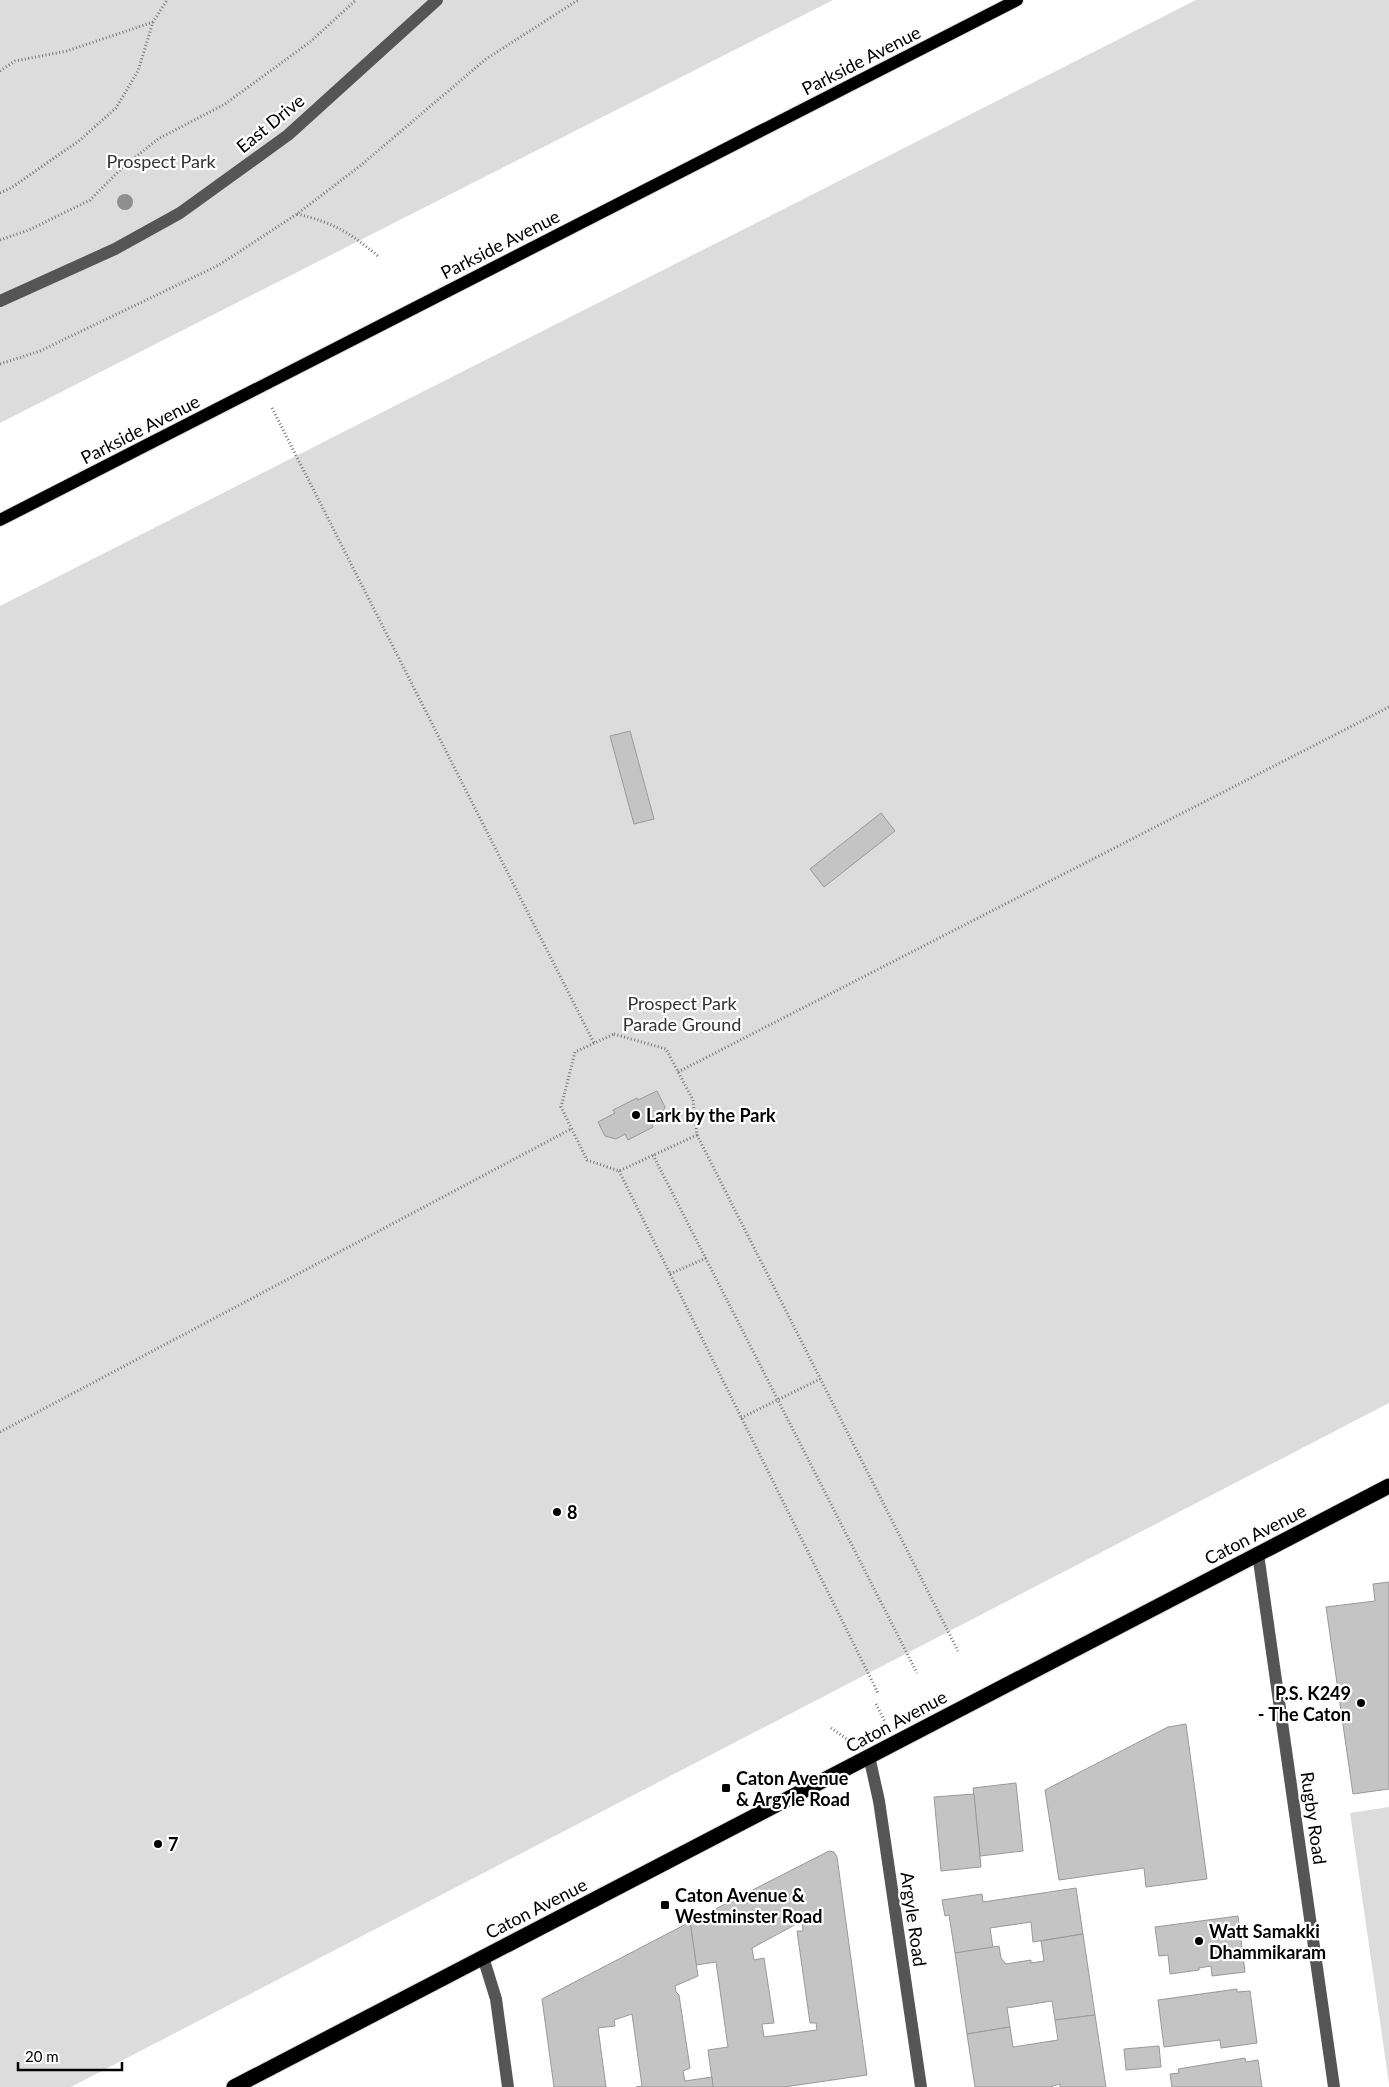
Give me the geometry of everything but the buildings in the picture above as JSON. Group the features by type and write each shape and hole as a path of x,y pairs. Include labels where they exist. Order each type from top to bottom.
{"highway":[{"name":"Caton Avenue","path":"234,2087 1389,1486"}],"main road":[{"name":"Parkside Avenue","path":"0,520 1017,0"}],"street":[{"name":"East Drive","path":"0,301 115,249 180,213 288,135 437,0"},
{"name":"Rugby Road","path":"1258,1554 1334,2087"},
{"name":"Argyle Road","path":"869,1756 879,1801 921,2087"},
{"path":"483,1957 496,1999 508,2087"}],"path":[{"path":"0,192 11,188 80,140 116,108 138,71 153,22 167,0"},
{"path":"0,240 29,230 90,200 122,168 158,139 225,104 310,42 356,0"},
{"path":"0,364 40,351 219,265 297,214 384,146 486,60 578,0"},
{"path":"0,71 15,61 67,51 153,22"},
{"path":"297,214 324,221 354,236 378,256"},
{"path":"278,420 594,1043"},
{"path":"678,1072 1389,707"},
{"path":"697,1135 619,1171 587,1160 561,1107 575,1052 614,1034 666,1049 693,1100 697,1135 958,1651"},
{"path":"0,1432 571,1129"},
{"path":"653,1156 917,1673"},
{"path":"619,1171 878,1693"},
{"path":"670,1274 706,1258"},
{"path":"741,1418 820,1379"}],"green space":[{"name":"Prospect Park","path":"0,0 833,0 0,423"},
{"name":"Prospect Park Parade Ground","path":"1196,0 1389,0 1389,1403 71,2087 0,2087 0,606"},
{"path":"1389,1807 1389,2084 1350,1813"}],"place":[{"name":"Lark by the Park","path":"636,1115"},
{"name":"8","path":"557,1512"},
{"name":"P.S. K249 - The Caton","path":"1361,1703"},
{"name":"Caton Avenue & Argyle Road","path":"726,1788"},
{"name":"7","path":"158,1844"},
{"name":"Caton Avenue & Westminster Road","path":"665,1905"},
{"name":"Watt Samakki Dhammikaram","path":"1199,1941"}]}
